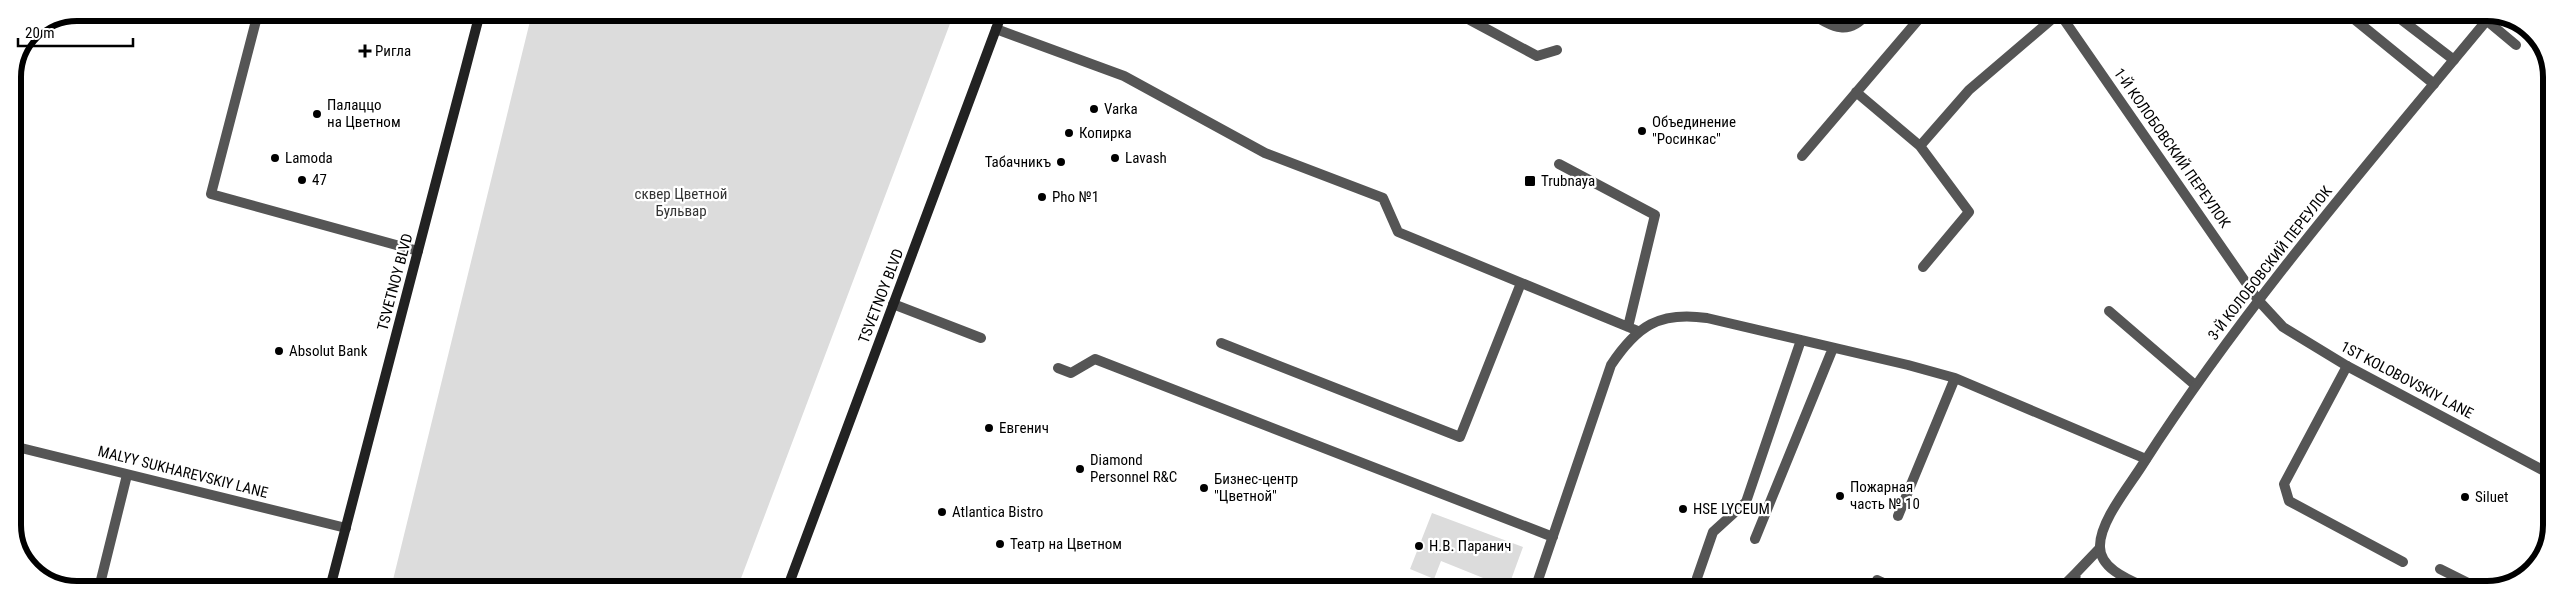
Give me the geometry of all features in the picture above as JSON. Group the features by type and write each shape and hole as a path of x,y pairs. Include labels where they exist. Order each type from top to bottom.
{"main road":[{"name":"TSVETNOY BLVD","path":"332,581 478,21"},
{"name":"TSVETNOY BLVD","path":"790,581 999,21"}],"street":[{"path":"256,21 211,194 418,251"},
{"path":"1472,21 1537,56 1557,50"},
{"path":"1823,21 1846,29 1858,25 1862,21"},
{"path":"1802,156 1918,21"},
{"path":"1920,146 1969,90 2051,21"},
{"name":"1-Й КОЛОБОВСКИЙ ПЕРЕУЛОК","path":"2064,21 2258,300"},
{"path":"2357,21 2434,84"},
{"path":"2403,21 2454,60"},
{"name":"3-Й КОЛОБОВСКИЙ ПЕРЕУЛОК","path":"2100,549 2101,536 2107,521 2195,386 2258,300 2486,21"},
{"path":"2493,22 2516,45"},
{"path":"996,29 1124,76 1265,153 1383,198 1398,232 1638,331"},
{"path":"1856,92 1920,146 1969,212 1923,267"},
{"path":"1559,164 1655,215 1628,327"},
{"path":"1221,343 1460,437 1521,283"},
{"name":"1ST KOLOBOVSKIY LANE","path":"2258,300 2283,327 2348,366 2543,470"},
{"path":"893,304 981,338"},
{"path":"2109,310 2195,386"},
{"path":"1538,581 1610,365 1625,343 1638,331 1661,319 1687,315 1956,378 2146,459"},
{"path":"1699,581 1713,532 1746,502 1800,340"},
{"path":"1755,539 1833,348"},
{"path":"1058,368 1071,373 1095,359 1553,537"},
{"path":"2348,366 2284,484 2289,501 2403,562"},
{"path":"1898,516 1956,378"},
{"name":"MALYY SUKHAREVSKIY LANE","path":"21,448 346,528"},
{"path":"101,581 127,475"},
{"path":"2068,581 2100,549 2107,564 2134,581"},
{"path":"2440,569 2463,581"},
{"path":"2075,581 2076,573"}],"green space":[{"name":"сквер Цветной Бульвар","path":"530,21 951,21 740,581 393,581"},
{"path":"1432,513 1523,547 1511,581 1491,581 1441,561 1434,579 1410,569"}],"place":[{"name":"Ригла","path":"365,51"},
{"name":"Varka","path":"1094,109"},
{"name":"Палаццо на Цветном","path":"317,114"},
{"name":"Объединение \"Росинкас\"","path":"1642,131"},
{"name":"Копирка","path":"1069,133"},
{"name":"Lamoda","path":"275,158"},
{"name":"Lavash","path":"1115,158"},
{"name":"Табачникъ","path":"1061,162"},
{"name":"47","path":"302,180"},
{"name":"Trubnaya","path":"1530,181"},
{"name":"Pho №1","path":"1042,197"},
{"name":"Absolut Bank","path":"279,351"},
{"name":"Евгенич","path":"989,428"},
{"name":"Diamond Personnel R&C","path":"1080,469"},
{"name":"Бизнес-центр \"Цветной\"","path":"1204,488"},
{"name":"Пожарная часть № 10","path":"1840,496"},
{"name":"Siluet","path":"2465,497"},
{"name":"HSE LYCEUM","path":"1683,509"},
{"name":"Atlantica Bistro","path":"942,512"},
{"name":"Театр на Цветном","path":"1000,544"},
{"name":"Н.В. Паранич","path":"1419,546"}]}
